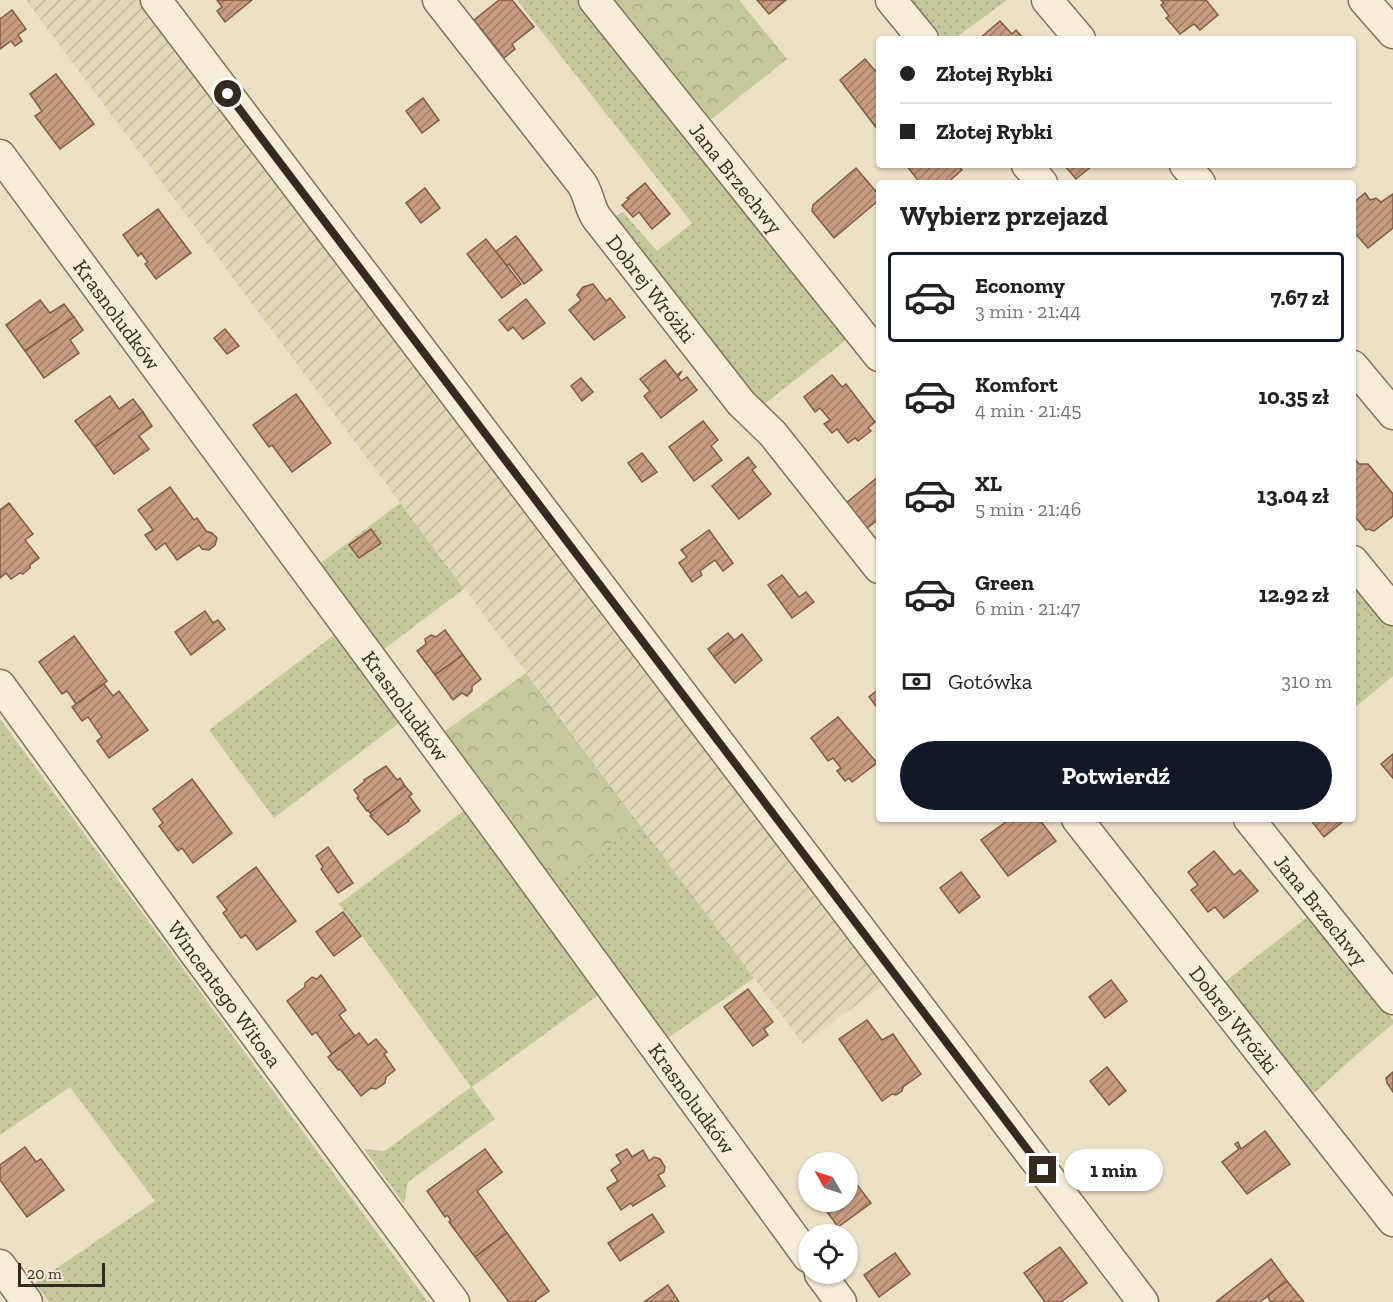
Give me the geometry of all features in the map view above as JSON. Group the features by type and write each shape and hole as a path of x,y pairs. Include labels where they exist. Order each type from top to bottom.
{"street":[{"path":"156,0 1143,1302"},
{"name":"Dobrej Wróżki","path":"438,0 582,184 596,217 741,403 773,434 876,564"},
{"name":"Jana Brzechwy","path":"594,0 876,353"},
{"path":"891,0 921,36"},
{"path":"1047,0 1077,36"},
{"path":"1364,0 1393,33"},
{"name":"Krasnoludków","path":"0,156 471,794 798,1243"},
{"path":"1030,168 1040,180"},
{"path":"1188,168 1198,180"},
{"path":"1356,370 1393,414"},
{"path":"1356,565 1393,610"},
{"name":"Wincentego Witosa","path":"0,685 454,1302"},
{"name":"Dobrej Wróżki","path":"1079,822 1393,1221"},
{"name":"Jana Brzechwy","path":"1251,822 1393,999"},
{"path":"0,1265 27,1302"},
{"path":"828,1284 841,1302"}],"shaded area":[{"path":"26,0 148,0 889,981 803,1044"}],"green space":[{"path":"517,0 580,0 850,337 758,409 610,220 623,212 657,251 692,223"},
{"path":"604,0 739,0 787,59 704,125"},
{"path":"900,0 1007,0 958,36 930,36"},
{"path":"400,503 464,589 384,649 321,563"},
{"path":"1356,577 1393,622 1393,676 1356,707"},
{"path":"338,632 404,719 274,818 209,730"},
{"path":"526,673 639,824 547,887 438,736"},
{"path":"0,719 428,1302 49,1302 35,1283 155,1201 70,1087 0,1135"},
{"path":"466,809 601,993 472,1087 495,1119 408,1182 404,1204 364,1149 385,1151 471,1087 339,904"},
{"path":"639,824 754,978 661,1043 547,887"},
{"path":"1310,915 1393,1020 1393,1024 1310,1097 1222,984"}],"building":[{"path":"217,0 252,0 225,22 217,11 222,7"},
{"path":"499,0 512,0 534,27 512,44 515,49 504,58 474,20"},
{"path":"757,0 786,0 769,14"},
{"path":"1161,0 1206,0 1218,15 1200,30 1194,24 1180,34 1166,18 1169,16 1161,5 1164,3"},
{"path":"12,10 26,29 18,35 22,41 15,46 11,41 0,49 0,19"},
{"path":"1000,21 1012,34 1016,30 1021,36 982,36"},
{"path":"865,59 876,72 876,127 840,80"},
{"path":"56,74 94,124 60,149 35,116 42,111 30,94"},
{"path":"423,98 439,120 422,133 406,111"},
{"path":"856,168 876,191 876,203 834,238 812,211 813,205"},
{"path":"908,168 960,168 962,170 950,180 918,180"},
{"path":"1067,168 1089,168 1076,179"},
{"path":"645,183 670,214 652,229 639,212 633,217 622,205"},
{"path":"425,188 440,208 421,223 406,203"},
{"path":"1365,193 1370,200 1376,198 1381,202 1393,194 1393,228 1368,248 1356,234 1356,200"},
{"path":"158,209 191,253 156,279 145,264 148,262 141,253 138,256 123,235"},
{"path":"516,236 542,270 524,284 509,264 507,266 495,252"},
{"path":"486,239 521,284 502,298 467,254"},
{"path":"593,284 606,301 610,298 625,317 594,340 569,310 581,300 577,295 583,287"},
{"path":"526,299 545,323 523,339 513,327 508,331 499,320"},
{"path":"40,300 50,313 64,304 74,317 25,351 6,325"},
{"path":"74,317 83,330 70,340 79,353 44,378 25,351"},
{"path":"225,329 239,346 227,354 214,338"},
{"path":"665,360 677,375 682,371 678,377 681,381 687,377 697,390 661,418 644,396 650,391 640,379"},
{"path":"832,375 842,387 846,384 875,422 868,428 871,431 858,441 855,438 848,443 837,429 832,433 824,424 830,420 820,408 815,412 804,397"},
{"path":"581,378 593,392 582,401 571,386"},
{"path":"296,394 331,443 292,472 272,445 269,447 253,425"},
{"path":"110,396 119,409 133,399 143,412 95,447 75,421"},
{"path":"143,412 152,426 139,436 149,449 114,474 95,447"},
{"path":"703,421 718,440 711,446 722,460 694,481 669,447"},
{"path":"642,453 657,472 642,482 628,463"},
{"path":"748,457 756,467 752,470 771,494 739,519 712,486"},
{"path":"1356,460 1359,464 1368,464 1393,494 1393,516 1374,531 1366,530 1356,518"},
{"path":"876,478 876,521 867,528 846,503"},
{"path":"170,487 194,520 197,518 206,531 217,538 215,545 209,550 202,549 199,545 177,560 165,543 156,550 145,535 153,530 138,510"},
{"path":"9,503 33,534 25,540 39,558 23,574 20,573 11,579 6,573 0,578 0,510"},
{"path":"371,529 381,543 359,558 349,545"},
{"path":"709,530 733,563 723,571 715,560 700,571 702,575 692,582 679,563 687,557 681,550"},
{"path":"782,575 799,597 806,592 814,602 792,618 768,585"},
{"path":"205,611 213,623 218,620 225,629 191,655 175,632"},
{"path":"445,630 463,655 435,675 417,651 426,644 425,639 431,635 436,637"},
{"path":"728,633 734,640 714,657 708,649"},
{"path":"742,634 762,660 735,683 714,657"},
{"path":"74,636 107,681 76,704 67,691 62,694 39,662"},
{"path":"463,655 481,679 472,686 472,691 467,696 462,693 453,700 435,675"},
{"path":"104,684 113,696 119,691 148,730 109,758 97,741 102,737 88,717 82,721 72,707"},
{"path":"876,691 876,706 869,697"},
{"path":"838,717 876,764 852,782 849,778 845,781 837,771 841,768 833,758 828,761 811,738"},
{"path":"1393,754 1393,778 1381,764"},
{"path":"386,766 397,780 400,778 405,786 370,813 357,798 359,797 354,790 364,780"},
{"path":"192,779 232,833 193,863 182,848 178,851 159,826 163,823 153,809"},
{"path":"405,786 412,794 409,796 420,811 388,835 370,816 372,815 370,813"},
{"path":"1006,822 1041,822 1056,841 1008,876 981,840"},
{"path":"1312,822 1342,822 1324,837"},
{"path":"328,847 353,883 338,893 321,869 323,867 316,856"},
{"path":"1214,851 1234,875 1240,870 1258,891 1224,918 1215,907 1208,912 1191,890 1198,885 1188,872"},
{"path":"256,867 296,921 257,950 246,935 241,938 223,913 227,910 217,897"},
{"path":"961,872 980,897 959,913 940,888"},
{"path":"343,912 361,936 334,956 316,932"},
{"path":"321,975 346,1010 339,1015 355,1036 332,1054 316,1032 312,1035 287,1001 305,987 305,983 312,977 317,979"},
{"path":"1111,980 1127,1001 1105,1018 1089,997"},
{"path":"748,989 773,1022 764,1029 768,1035 753,1046 724,1007"},
{"path":"867,1020 882,1040 893,1034 921,1074 903,1087 902,1091 882,1101 839,1039"},
{"path":"359,1033 368,1045 376,1039 387,1052 384,1054 395,1070 386,1077 385,1083 376,1089 371,1088 361,1096 328,1057"},
{"path":"1107,1067 1126,1091 1109,1105 1090,1081"},
{"path":"1393,1072 1393,1092 1386,1078"},
{"path":"1265,1131 1290,1164 1247,1194 1222,1162 1239,1149 1235,1144 1238,1142 1241,1149"},
{"path":"25,1147 36,1162 41,1159 64,1190 27,1217 0,1180 0,1165"},
{"path":"485,1149 502,1172 477,1191 507,1233 475,1257 449,1222 451,1220 447,1215 445,1217 427,1191"},
{"path":"627,1149 632,1157 643,1150 649,1161 654,1157 660,1159 665,1167 664,1172 658,1175 665,1186 633,1206 631,1203 621,1210 607,1188 618,1181 611,1170 621,1163 616,1155"},
{"path":"858,1186 871,1203 842,1224 836,1224 827,1212 858,1212"},
{"path":"652,1214 664,1232 620,1261 608,1243"},
{"path":"507,1233 549,1291 534,1302 509,1302 475,1257"},
{"path":"1060,1247 1087,1283 1061,1302 1045,1302 1024,1273"},
{"path":"895,1253 910,1274 879,1297 864,1275"},
{"path":"1271,1259 1287,1281 1260,1302 1216,1302"},
{"path":"1287,1281 1304,1302 1271,1302 1267,1296"},
{"path":"668,1285 679,1302 644,1302"}],"route":[{"path":"228,94 1043,1170"}]}
